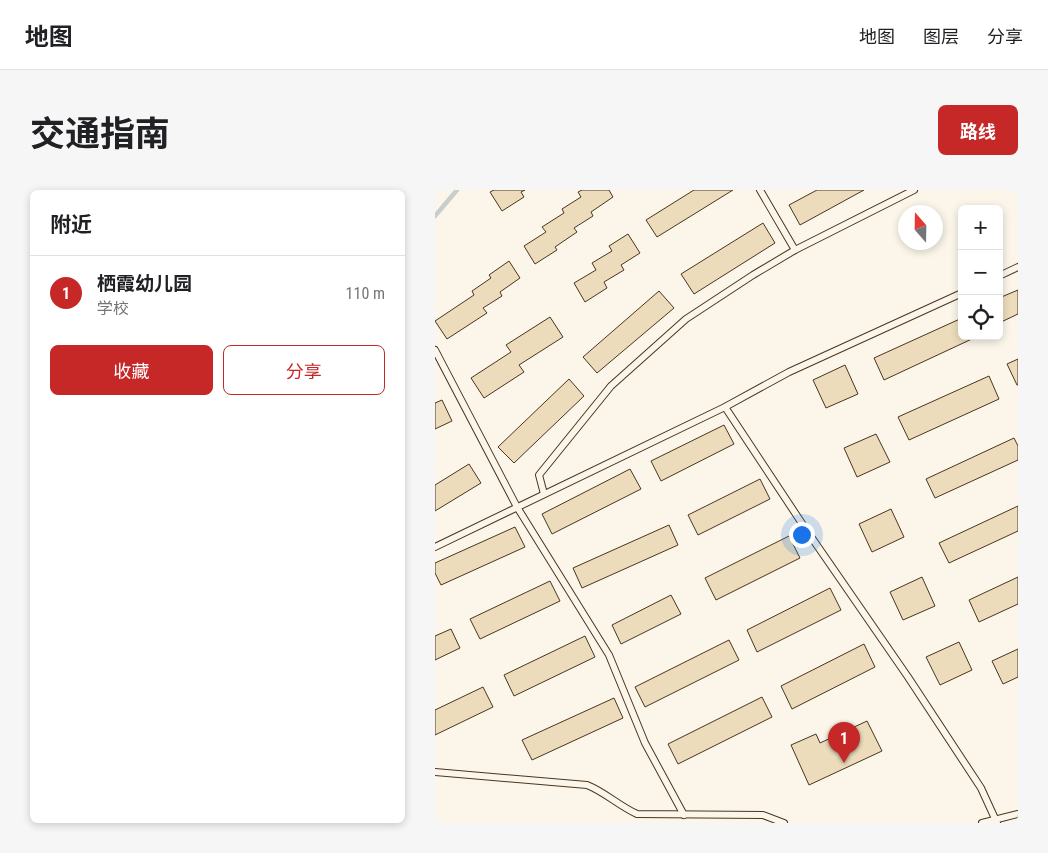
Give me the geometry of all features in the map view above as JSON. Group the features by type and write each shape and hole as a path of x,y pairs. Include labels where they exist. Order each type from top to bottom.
{"lane":[{"path":"760,190 795,250"},
{"path":"544,494 539,475 611,386 686,319 795,250 914,190"},
{"path":"1003,274 1018,267"},
{"path":"435,547 725,407 789,372 958,295"},
{"path":"435,350 517,507 609,655 645,743 684,815"},
{"path":"725,407 981,788 996,821"},
{"path":"435,772 587,785 599,789 626,809 637,814 763,815 784,823"},
{"path":"982,823 1018,814"}],"building":[{"path":"494,190 525,190 521,192 524,197 502,211 490,192"},
{"path":"582,190 609,190 613,197 591,212 593,216 574,228 577,232 555,247 557,250 535,264 524,246 546,232 542,227 564,213 562,209 581,197 578,192"},
{"path":"694,190 733,190 657,237 646,220"},
{"path":"817,190 864,190 800,225 789,205"},
{"path":"763,223 775,243 694,294 681,274"},
{"path":"628,234 640,253 621,265 624,270 604,282 607,288 585,302 574,283 596,270 592,263 612,251 609,246"},
{"path":"509,261 520,278 500,292 502,296 483,308 487,313 447,339 435,321 474,295 472,291 491,278 489,275"},
{"path":"1018,290 1018,314 1003,321 1003,296"},
{"path":"659,291 674,308 597,373 583,357"},
{"path":"550,317 563,337 519,365 524,372 484,398 471,378 511,352 506,345"},
{"path":"958,320 958,340 970,340 884,380 874,358"},
{"path":"1018,359 1018,385 1017,385 1007,364"},
{"path":"845,365 858,394 826,408 813,380"},
{"path":"989,376 999,399 909,440 898,417"},
{"path":"569,379 584,396 514,463 498,447"},
{"path":"442,400 452,421 435,429 435,403"},
{"path":"724,425 734,444 661,481 651,461"},
{"path":"876,434 890,462 857,477 844,448"},
{"path":"1014,438 1018,446 1018,460 935,498 926,479"},
{"path":"469,464 481,483 435,511 435,485"},
{"path":"630,469 641,489 552,534 542,514"},
{"path":"760,479 770,499 698,535 688,515"},
{"path":"1018,506 1018,531 949,563 939,543"},
{"path":"891,509 904,537 872,552 859,524"},
{"path":"669,525 678,545 582,588 573,568"},
{"path":"515,527 525,547 441,585 435,573 435,563"},
{"path":"789,536 800,558 716,600 705,578"},
{"path":"922,577 935,606 903,620 890,592"},
{"path":"1018,577 1018,604 979,622 969,600"},
{"path":"550,581 560,601 480,639 470,619"},
{"path":"830,588 841,610 757,652 747,630"},
{"path":"671,595 681,614 621,644 612,625"},
{"path":"451,629 460,648 435,660 435,636"},
{"path":"585,636 595,657 514,696 504,675"},
{"path":"729,640 739,660 645,707 635,687"},
{"path":"959,642 972,670 940,685 926,657"},
{"path":"864,644 875,667 792,709 781,686"},
{"path":"1018,649 1018,677 1003,684 992,661"},
{"path":"483,687 493,707 435,735 435,710"},
{"path":"762,697 772,717 678,764 668,744"},
{"path":"614,698 623,718 532,760 522,740"},
{"path":"867,721 882,751 809,785 791,745 816,734 820,743"}],"waterway":[{"path":"435,216 457,190"}],"place":[{"name":"栖霞幼儿园","path":"844,763"}]}
